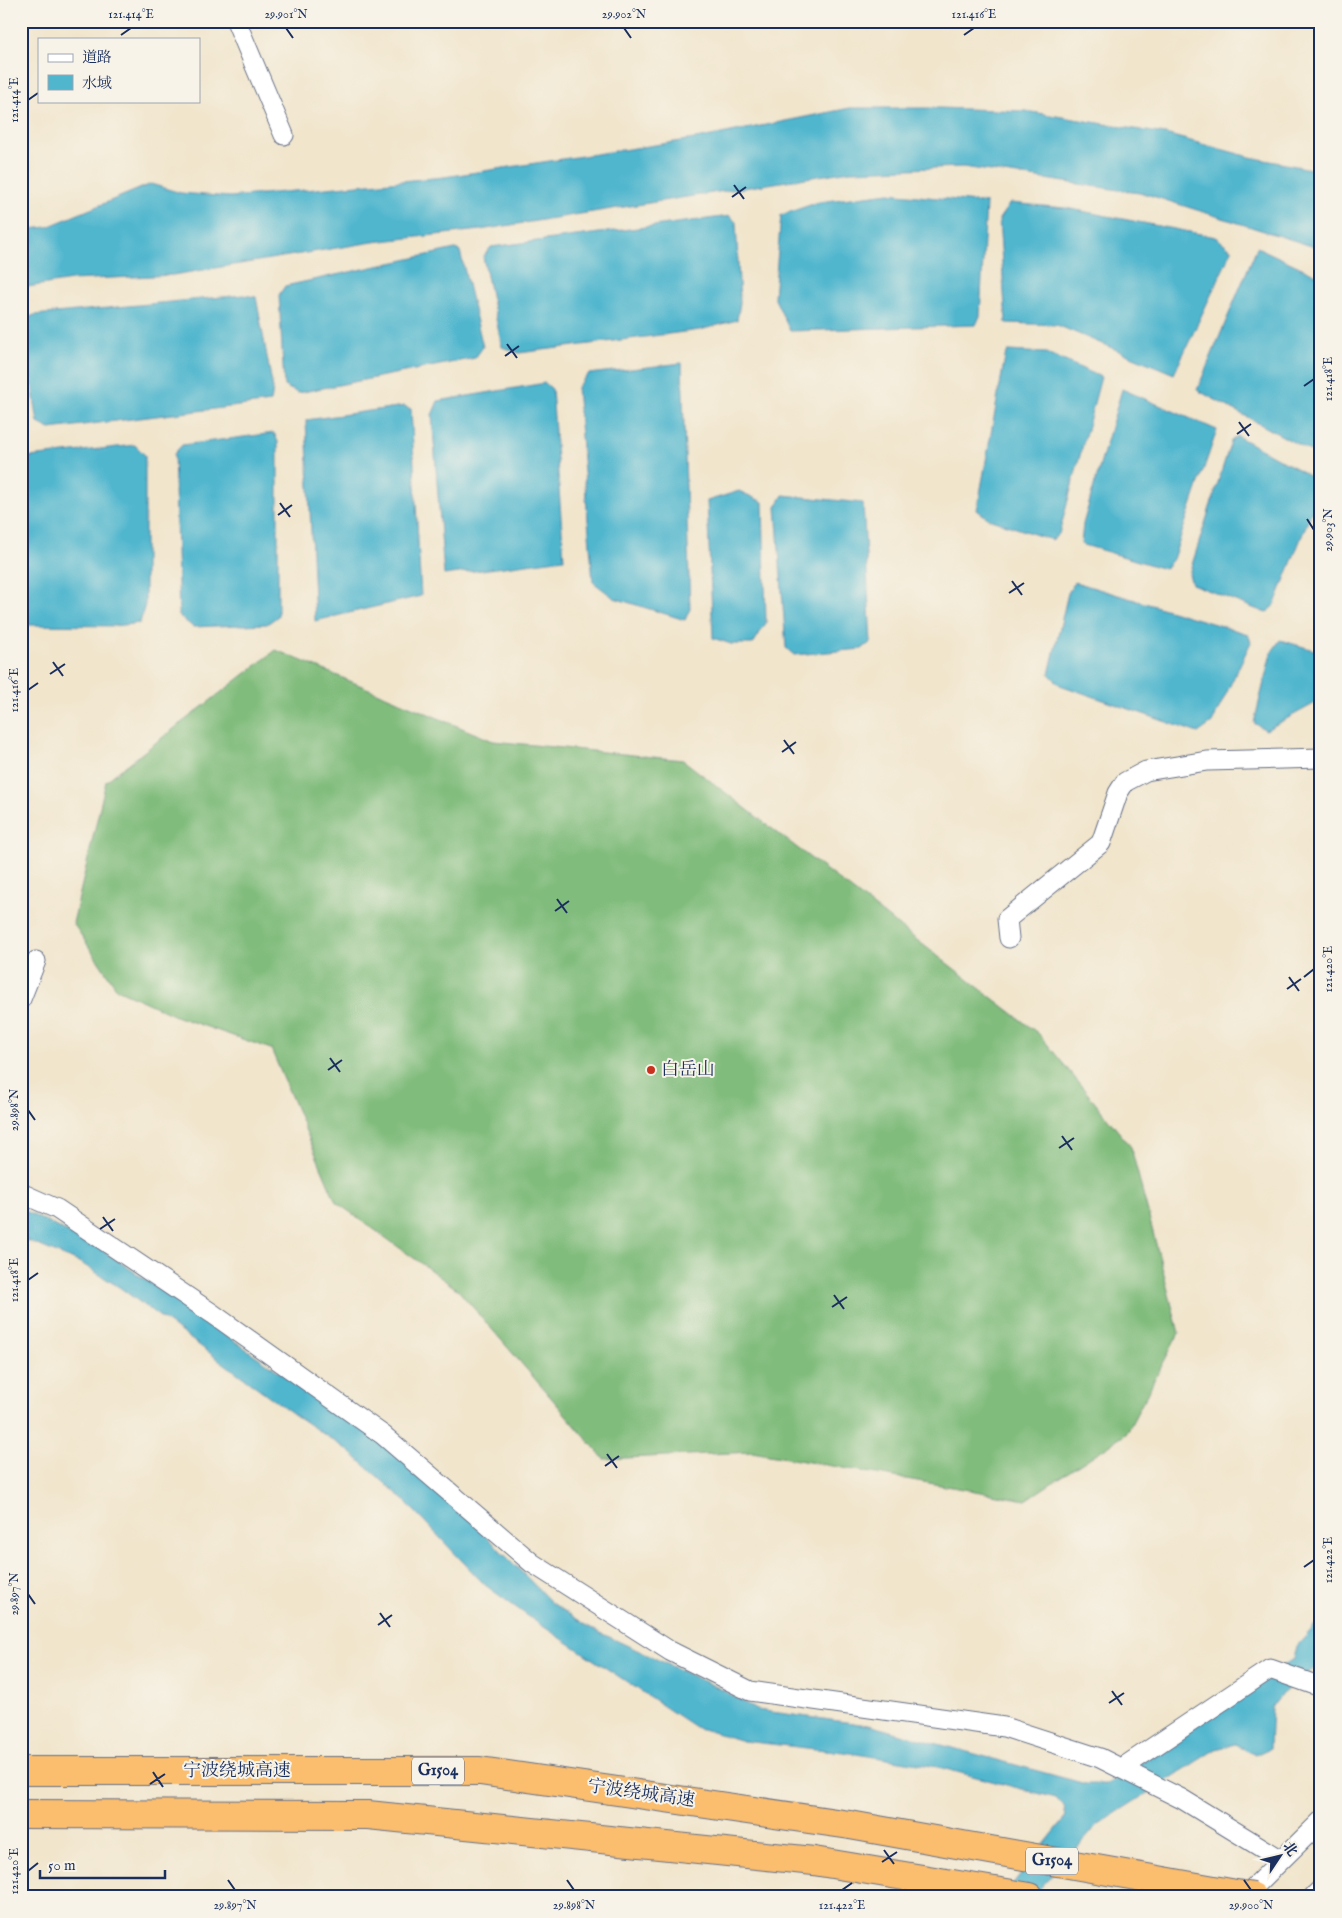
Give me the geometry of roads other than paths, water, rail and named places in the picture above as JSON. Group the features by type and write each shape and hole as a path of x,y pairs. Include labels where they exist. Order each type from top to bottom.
{"highway":[{"name":"宁波绕城高速","path":"21,1771 480,1771 850,1825 1253,1897"},
{"name":"G1504","path":"21,1814 368,1815 814,1862 1030,1897"}],"street":[{"path":"236,21 284,135"},
{"path":"1009,938 1007,918 1101,842 1118,793 1125,782 1146,771 1207,761 1321,758"},
{"path":"21,999 36,961"},
{"path":"21,1193 57,1209 212,1314 383,1435 532,1563 670,1651 750,1691 1004,1727 1100,1758 1182,1799 1280,1859"},
{"path":"1122,1768 1270,1669 1316,1686"},
{"path":"1244,1897 1280,1859 1321,1821"},
{"path":"1313,1897 1321,1889"}],"water":[{"path":"850,108 939,108 1026,111 1165,134 1250,157 1321,171 1321,249 1146,194 963,167 850,171 480,230 373,242 173,275 72,280 21,288 21,230 47,227 151,184 181,193 230,197 444,177 701,138"},
{"path":"889,193 986,203 980,316 976,325 790,331 774,297 781,215 819,202"},
{"path":"1010,203 1066,208 1216,237 1232,250 1174,374 1057,325 1006,323 999,219"},
{"path":"730,216 736,222 740,303 737,320 700,330 519,353 502,347 483,257 491,247"},
{"path":"1257,247 1321,277 1321,457 1197,390"},
{"path":"455,249 460,251 483,347 475,358 298,393 284,386 279,295 285,286"},
{"path":"243,295 256,297 273,389 271,402 50,429 38,423 22,321 34,315"},
{"path":"1008,351 1047,353 1101,377 1059,534 1052,540 989,519 977,510 1005,357"},
{"path":"682,363 690,609 685,620 614,598 593,582 577,387 588,374"},
{"path":"545,383 552,389 564,559 444,575 432,415 438,401"},
{"path":"1122,389 1217,430 1173,559 1165,569 1081,544 1083,524"},
{"path":"404,406 411,409 421,596 315,621 306,420"},
{"path":"274,433 278,442 278,616 267,624 193,627 179,616 174,454 182,445"},
{"path":"1237,436 1321,482 1321,488 1274,606 1266,613 1192,584 1189,574 1231,441"},
{"path":"135,445 145,455 145,604 140,623 114,626 29,625 21,616 21,464 29,457"},
{"path":"739,491 763,502 766,623 753,644 731,644 713,638 707,501"},
{"path":"783,495 863,503 871,642 862,649 794,655 786,648 776,507"},
{"path":"1075,582 1248,634 1251,642 1212,723 1198,733 1060,685 1049,674 1068,593"},
{"path":"1280,640 1321,652 1321,700 1266,730 1254,723 1271,653"},
{"path":"21,1209 101,1249 374,1437 454,1503 552,1603 594,1630 723,1690 757,1710 868,1725 1086,1784 1107,1784 1294,1659 1297,1646 1321,1619 1321,1663 1282,1694 1272,1707 1270,1748 1255,1755 1235,1744 1216,1749 1099,1824 1032,1897 1002,1897 1066,1817 1064,1807 1056,1798 938,1767 843,1752 743,1741 695,1727 532,1619 485,1585 404,1500 349,1451 295,1415 119,1287 81,1263 21,1238"}],"place":[{"name":"白岳山","path":"651,1070"}]}
